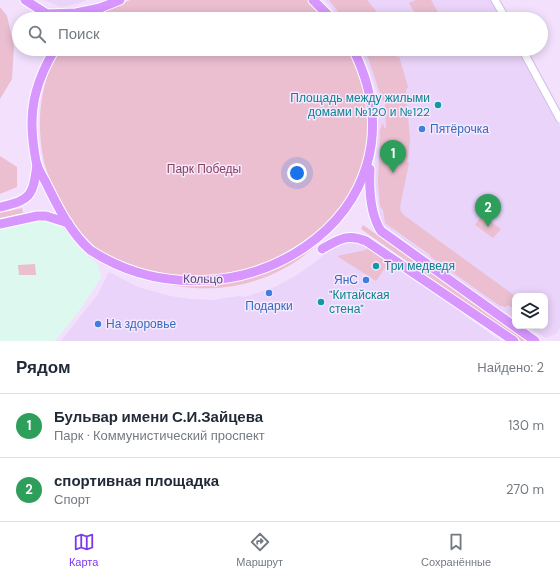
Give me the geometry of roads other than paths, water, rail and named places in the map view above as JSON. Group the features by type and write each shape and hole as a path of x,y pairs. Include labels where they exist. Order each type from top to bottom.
{"main road":[{"path":"25,0 42,12"},
{"path":"93,12 120,0"},
{"path":"314,0 326,12"},
{"path":"81,12 100,8"},
{"path":"0,207 17,203 25,199 31,193 35,184 37,164 33,138 33,100 45,65 51,56"},
{"path":"356,56 367,85 371,106 373,130 370,154 371,199 376,222 381,231 535,341"},
{"path":"370,154 362,184 354,202 337,228 314,252 336,240 349,237 360,238 514,341"},
{"path":"37,164 61,212 90,250 107,263 128,275 153,285"},
{"path":"0,224 36,216 46,216 68,223"}],"street":[{"path":"320,0 328,12"},
{"path":"495,0 502,12"},
{"path":"526,56 560,119"}],"place":[{"name":"Площадь между жилыми домами №120 и №122","path":"438,105"},
{"name":"Пятёрочка","path":"422,129"},
{"name":"Бульвар имени С.И.Зайцева","path":"393,173"},
{"name":"спортивная площадка","path":"488,227"},
{"name":"Три медведя","path":"376,266"},
{"name":"ЯнС","path":"366,280"},
{"name":"Подарки","path":"269,293"},
{"name":"\"Китайская стена\"","path":"321,302"},
{"name":"На здоровье","path":"98,324"}],"park label":[{"name":"Парк Победы","path":"204,169"}]}
